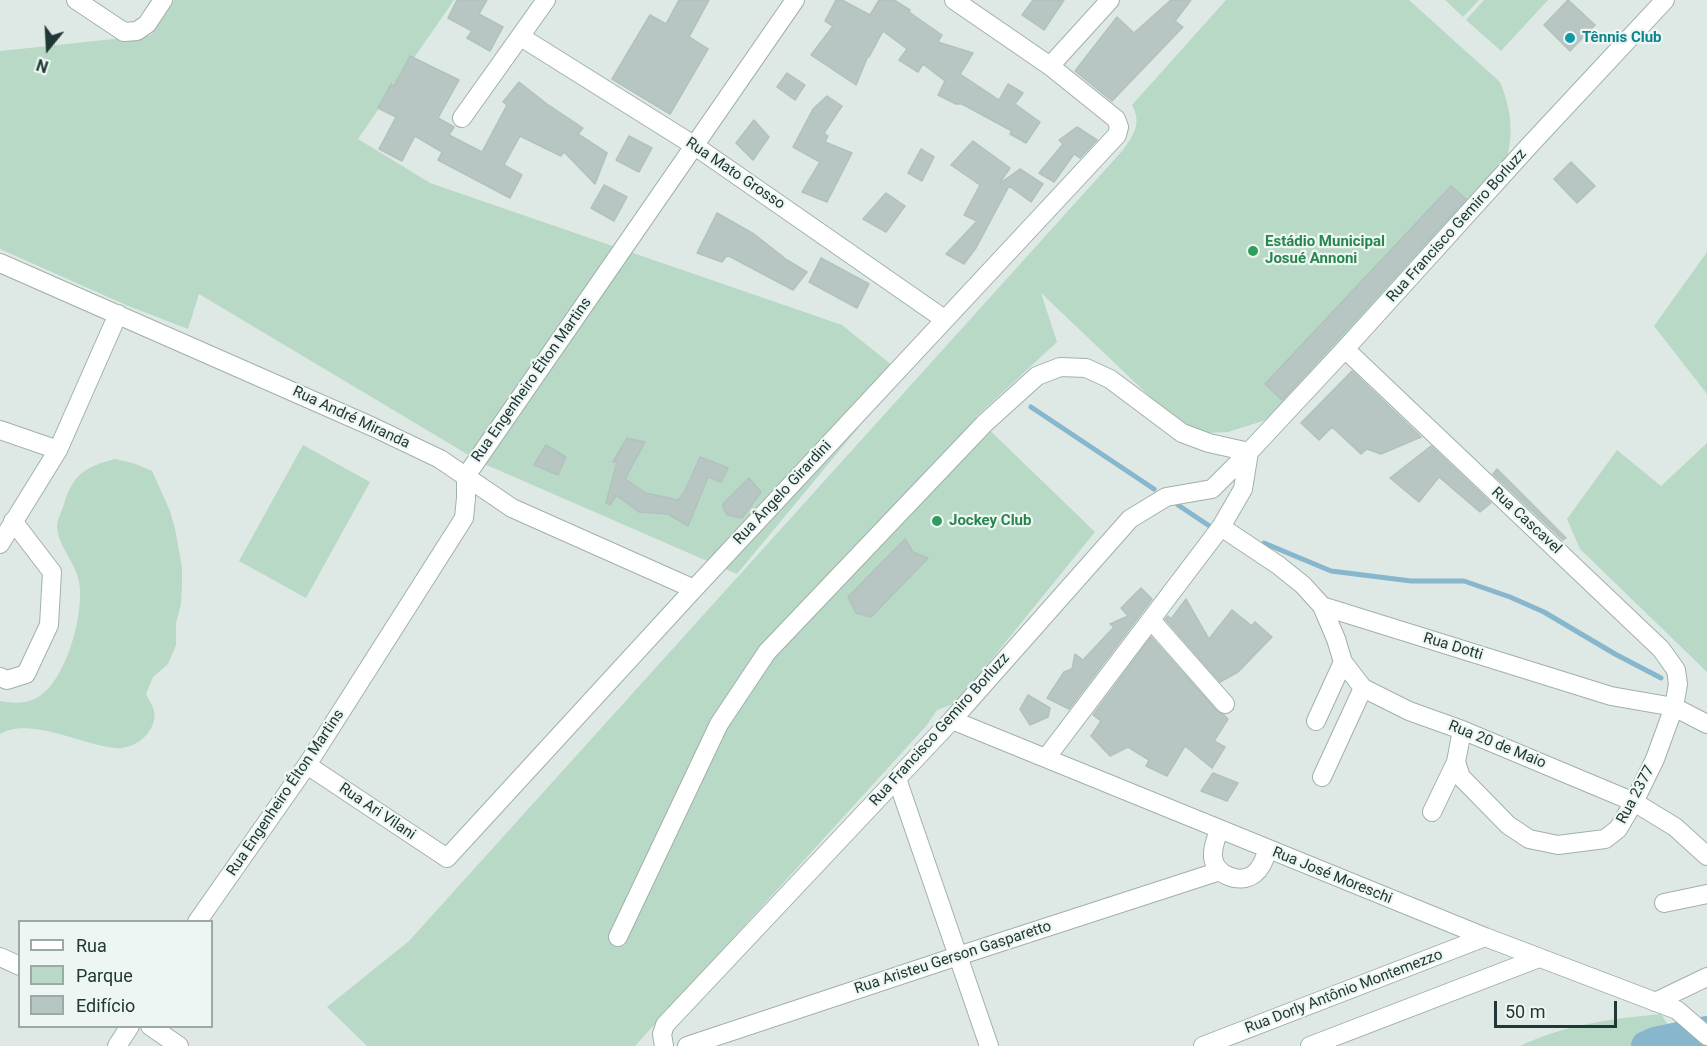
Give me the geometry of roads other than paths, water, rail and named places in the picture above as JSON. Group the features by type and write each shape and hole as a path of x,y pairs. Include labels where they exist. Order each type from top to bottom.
{"street":[{"path":"76,0 124,32 137,31 147,24 163,0"},
{"path":"462,118 546,0"},
{"name":"Rua Engenheiro Élton Martins","path":"198,920 307,765 464,518 466,476 795,0"},
{"path":"954,0 1050,66 1110,0"},
{"name":"Rua Francisco Gemiro Borluzz","path":"664,1046 662,1035 665,1025 952,720 1130,519 1166,497 1212,489 1345,349 1536,138 1665,0"},
{"name":"Rua Mato Grosso","path":"521,37 695,146 944,319"},
{"name":"Rua Ângelo Girardini","path":"447,858 944,319 1117,135 1119,127 1116,119 1050,66"},
{"name":"Rua André Miranda","path":"0,263 373,427 440,459 512,508 694,589"},
{"path":"0,544 58,450 118,314"},
{"name":"Rua Cascavel","path":"1345,349 1661,649 1676,670 1678,684 1674,707"},
{"path":"618,937 719,724 767,652 985,423 1037,376 1060,367 1086,368 1110,379 1182,433 1209,444 1249,452 1243,489 1221,527 1046,758"},
{"path":"0,430 58,450"},
{"path":"0,676 7,680 26,674 49,625 52,572 14,521"},
{"name":"Rua Dotti","path":"1221,527 1278,565 1322,606 1611,696 1674,707 1707,724"},
{"name":"Rua 20 de Maio","path":"1322,606 1343,662 1362,688 1409,711 1462,730 1634,802 1675,827 1707,856"},
{"path":"1151,620 1226,704"},
{"path":"1316,721 1343,662"},
{"path":"1322,777 1362,688"},
{"name":"Rua 2377","path":"1456,762 1461,777 1508,825 1529,839 1558,845 1605,839 1618,829 1634,802 1656,759 1674,707"},
{"name":"Rua José Moreschi","path":"952,720 1485,938 1677,1010 1707,1036"},
{"path":"1432,812 1456,762 1462,730"},
{"name":"Rua Ari Vilani","path":"307,765 447,858"},
{"path":"897,779 989,1046"},
{"path":"1220,830 1213,861 1220,871 1233,877 1241,879 1250,877 1262,864 1268,850"},
{"name":"Rua Aristeu Gerson Gasparetto","path":"687,1046 1220,871"},
{"path":"1664,903 1707,894"},
{"name":"Rua Dorly Antônio Montemezzo","path":"1203,1046 1485,938"},
{"path":"0,957 18,965"},
{"path":"1310,1046 1539,958"},
{"path":"1655,1002 1707,977"},
{"path":"117,1046 129,1028"},
{"path":"153,1028 179,1046"}],"waterway":[{"path":"1031,407 1154,489"},
{"path":"1178,505 1214,529"},
{"path":"1264,543 1331,571 1411,581 1464,581 1544,612 1661,678"},
{"path":"1646,1046 1707,1031"}],"place":[{"name":"Tênnis Club","path":"1570,38"},
{"name":"Estádio Municipal Josué Annoni","path":"1253,251"},
{"name":"Jockey Club","path":"937,521"}]}
